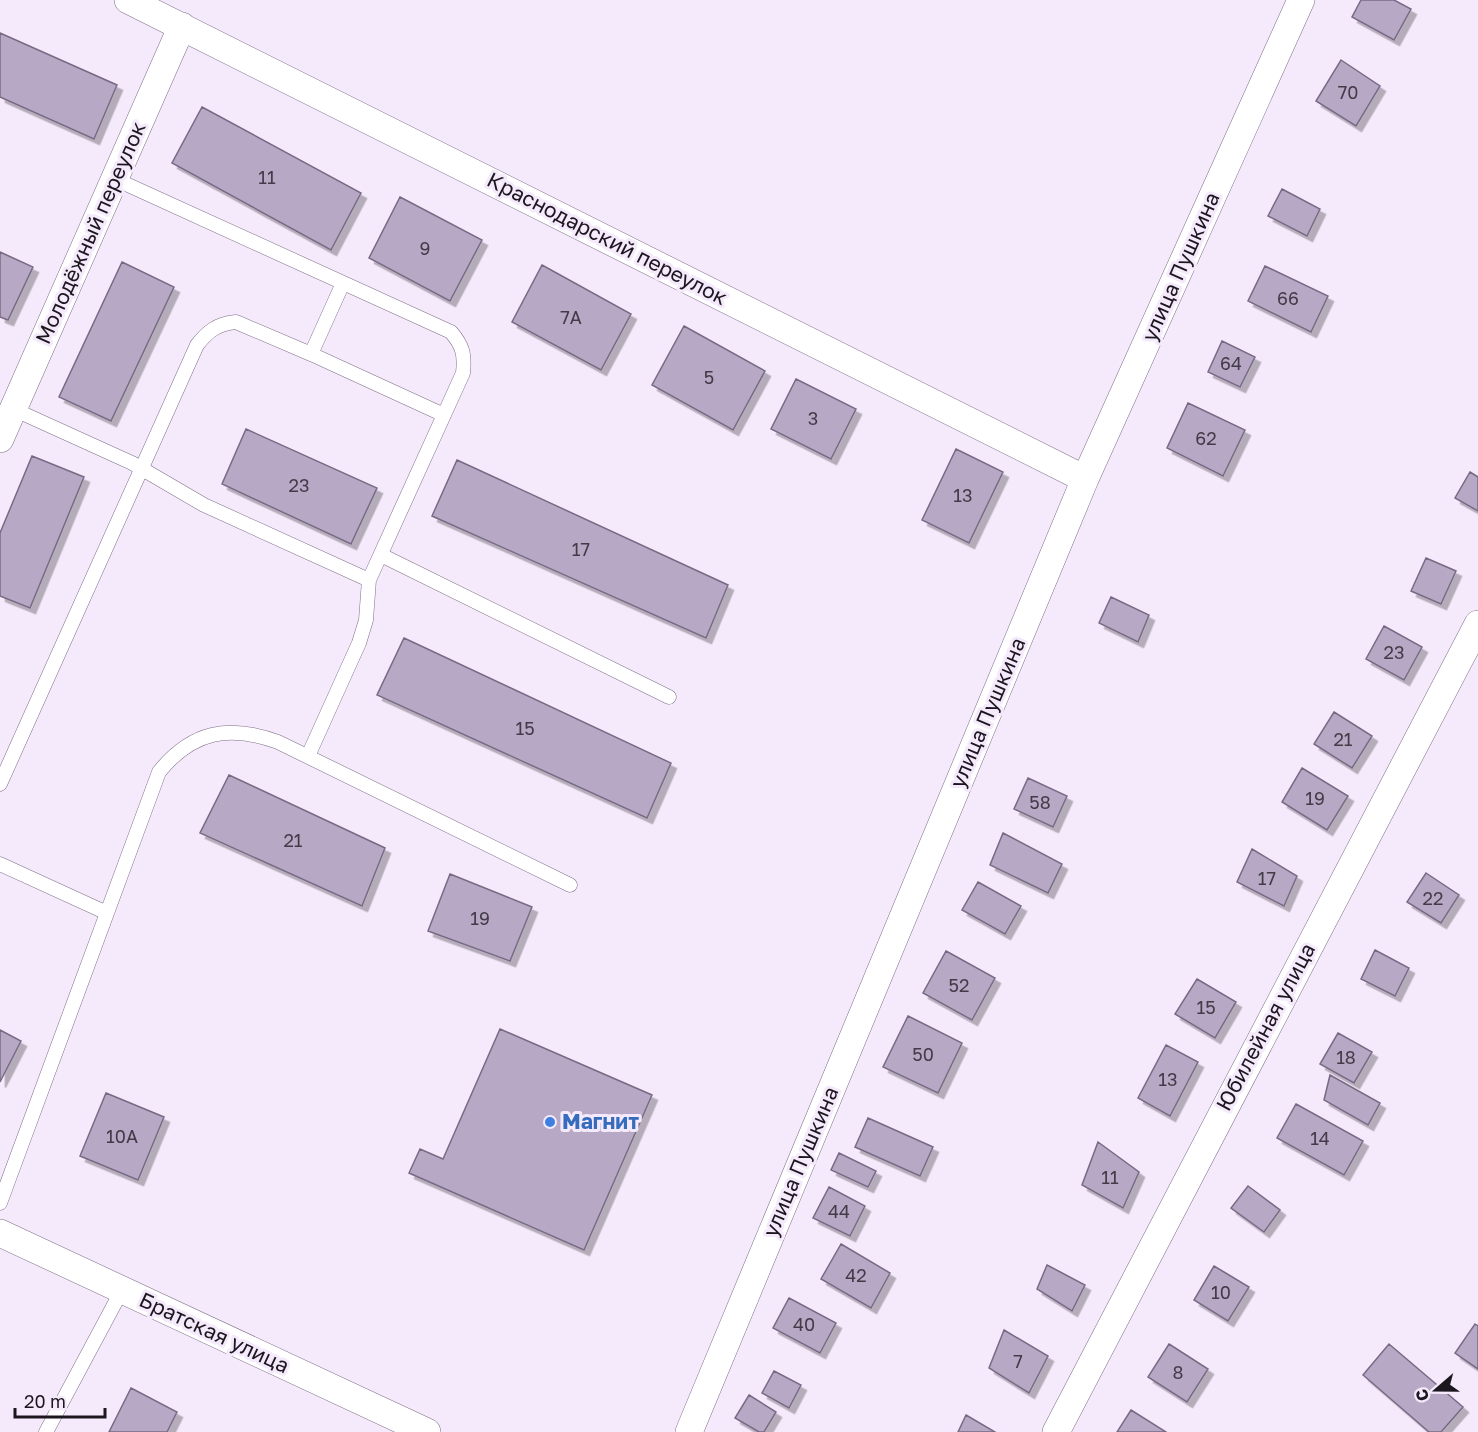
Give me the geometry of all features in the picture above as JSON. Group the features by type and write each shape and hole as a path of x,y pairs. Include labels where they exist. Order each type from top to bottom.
{"street":[{"name":"Краснодарский переулок","path":"128,0 1085,479"},
{"name":"улица Пушкина","path":"689,1432 1085,479 1301,0"},
{"name":"Молодёжный переулок","path":"0,439 182,26"},
{"name":"Юбилейная улица","path":"1056,1432 1097,1348 1478,624"},
{"name":"Братская улица","path":"0,1233 427,1432"}],"lane":[{"path":"115,179 451,332 461,344 465,356 462,373 369,580 366,620 359,643 308,756"},
{"path":"311,354 343,283"},
{"path":"0,784 197,345 209,330 224,323 236,322 444,415"},
{"path":"13,409 141,469 204,505 369,580"},
{"path":"381,555 669,697"},
{"path":"0,1203 159,772 187,745 204,736 225,732 256,734 308,756 570,885"},
{"path":"0,864 107,913"},
{"path":"46,1432 122,1290"}],"building":[{"path":"1361,0 1394,0 1411,9 1394,40 1352,17"},
{"path":"0,33 117,85 94,139 0,97"},
{"path":"1341,60 1380,86 1356,126 1316,101"},
{"path":"202,107 361,193 331,250 172,163"},
{"path":"1282,189 1320,209 1307,236 1268,216"},
{"path":"400,197 482,240 450,301 369,258"},
{"path":"0,252 33,267 8,320 0,317"},
{"path":"122,262 174,287 111,421 59,397"},
{"path":"542,265 631,314 601,370 512,322"},
{"path":"1265,266 1328,296 1311,332 1248,301"},
{"path":"684,326 765,371 733,430 652,385"},
{"path":"1222,341 1255,357 1240,387 1208,372"},
{"path":"796,379 856,409 831,459 771,429"},
{"path":"1188,403 1245,430 1223,476 1167,448"},
{"path":"246,429 377,488 351,544 222,484"},
{"path":"956,449 1003,472 969,543 922,520"},
{"path":"32,456 84,477 30,608 0,596 0,533"},
{"path":"457,460 728,585 706,638 432,516"},
{"path":"1470,472 1478,477 1478,511 1455,498"},
{"path":"1426,558 1456,571 1441,604 1411,591"},
{"path":"1111,597 1149,615 1138,642 1099,623"},
{"path":"1384,626 1422,647 1404,680 1366,659"},
{"path":"404,638 671,763 647,818 377,695"},
{"path":"1334,712 1372,736 1352,768 1314,744"},
{"path":"1302,768 1348,796 1327,830 1282,802"},
{"path":"229,775 385,848 362,906 200,833"},
{"path":"1028,778 1067,796 1053,827 1014,809"},
{"path":"1003,833 1062,864 1048,893 990,865"},
{"path":"1252,849 1297,876 1284,906 1237,882"},
{"path":"1426,873 1459,895 1441,923 1407,902"},
{"path":"450,874 532,907 510,961 428,931"},
{"path":"978,882 1021,906 1005,934 962,910"},
{"path":"1375,950 1409,968 1395,996 1361,979"},
{"path":"946,951 995,978 972,1020 923,993"},
{"path":"1197,979 1236,1002 1215,1038 1175,1014"},
{"path":"908,1016 962,1043 938,1093 883,1067"},
{"name":"Магнит","path":"500,1029 652,1095 584,1250 409,1173 420,1149 443,1159"},
{"path":"0,1030 21,1041 0,1082"},
{"path":"1338,1033 1372,1052 1354,1083 1320,1064"},
{"path":"1166,1045 1198,1062 1170,1116 1138,1098"},
{"path":"1330,1075 1380,1103 1368,1125 1324,1100"},
{"path":"106,1093 164,1117 138,1180 80,1156"},
{"path":"1296,1104 1363,1141 1344,1175 1277,1138"},
{"path":"868,1118 933,1147 920,1176 855,1147"},
{"path":"1098,1142 1139,1172 1123,1208 1082,1185"},
{"path":"839,1153 876,1171 868,1187 831,1170"},
{"path":"1248,1186 1280,1210 1264,1232 1231,1208"},
{"path":"829,1187 865,1206 850,1236 813,1218"},
{"path":"841,1244 890,1273 871,1308 821,1279"},
{"path":"1047,1265 1085,1285 1072,1311 1037,1289"},
{"path":"1214,1266 1249,1287 1228,1321 1194,1300"},
{"path":"789,1298 836,1323 820,1353 773,1328"},
{"path":"1475,1324 1478,1326 1478,1369 1455,1353"},
{"path":"1004,1330 1048,1356 1029,1393 989,1368"},
{"path":"1169,1344 1208,1369 1187,1402 1148,1377"},
{"path":"1389,1344 1463,1407 1441,1432 1429,1432 1363,1375"},
{"path":"774,1371 801,1385 789,1408 762,1393"},
{"path":"131,1388 177,1412 167,1432 109,1432"},
{"path":"749,1395 776,1412 764,1432 759,1432 735,1418"},
{"path":"1131,1410 1166,1432 1117,1432"},
{"path":"966,1415 995,1432 958,1432"}],"place":[{"name":"Магнит","path":"550,1122"}]}
